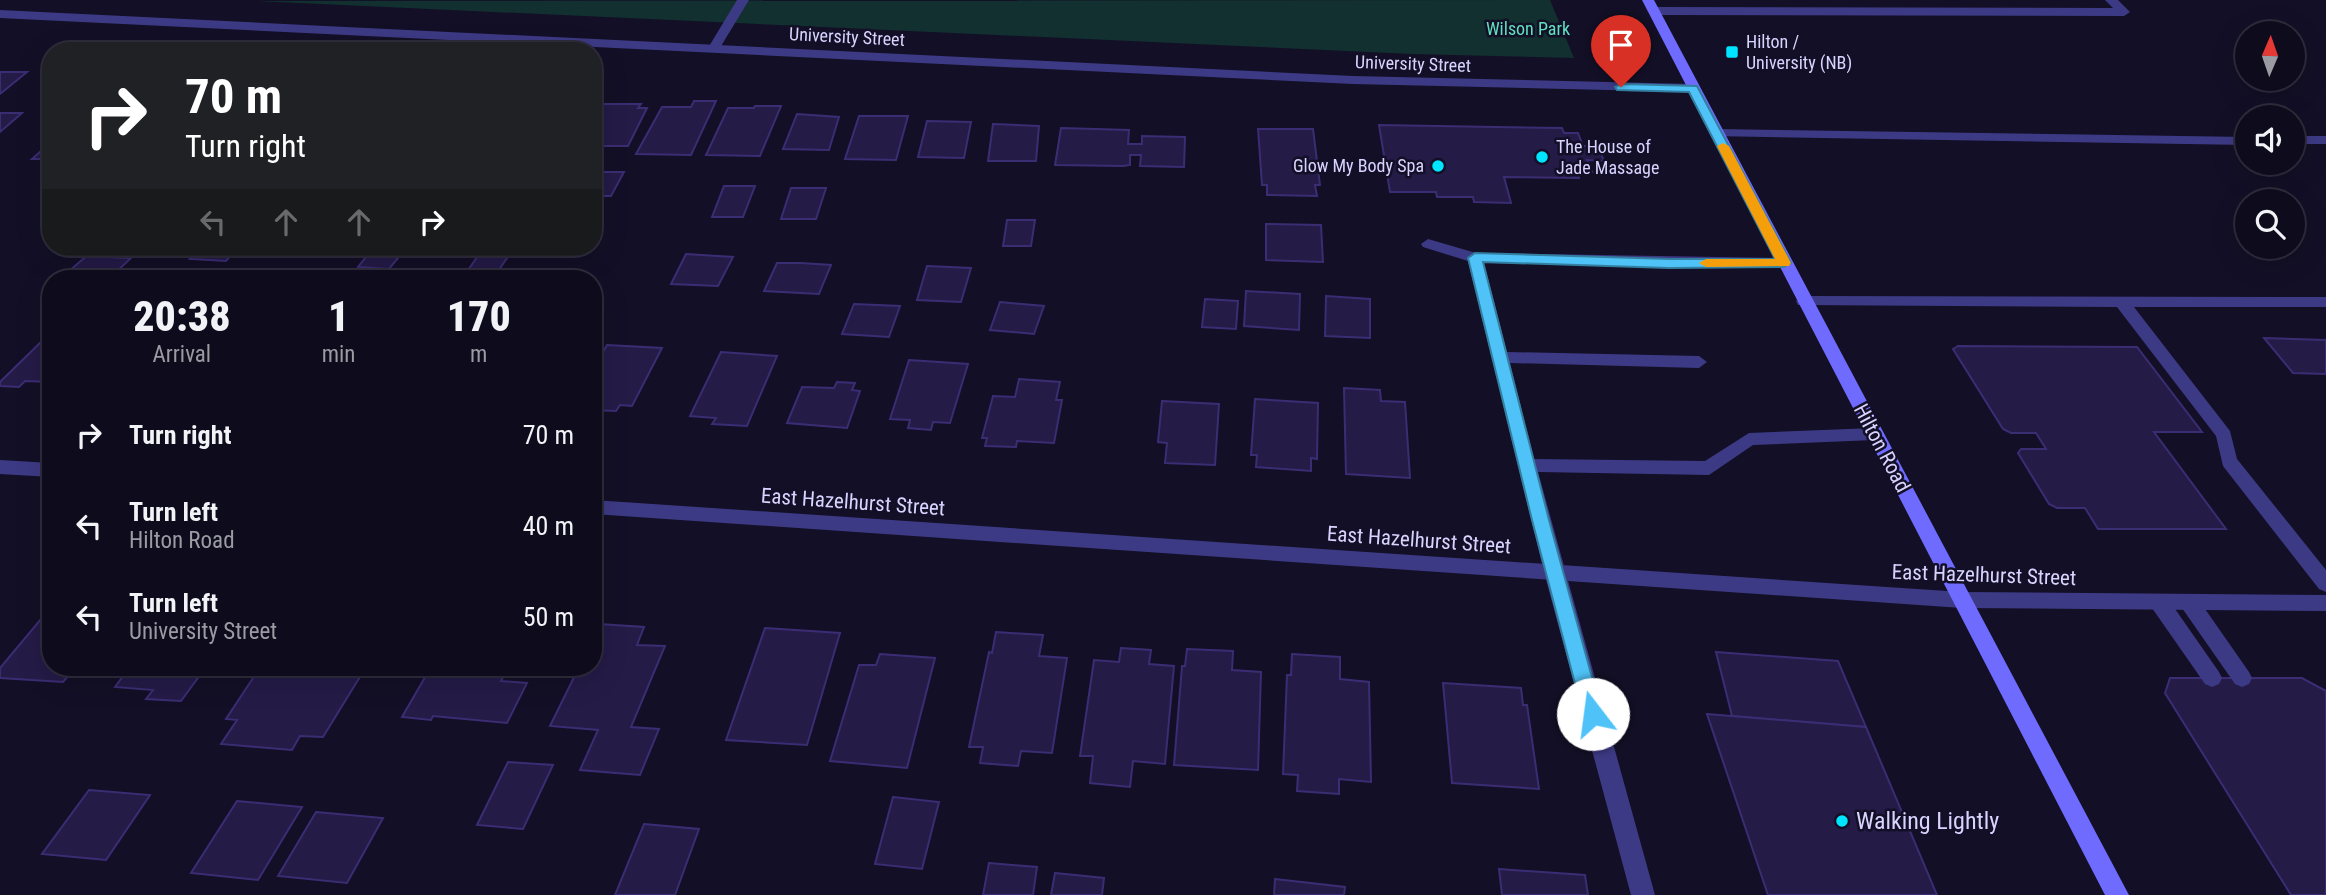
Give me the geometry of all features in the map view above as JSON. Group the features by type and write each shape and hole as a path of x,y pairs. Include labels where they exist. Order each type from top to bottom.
{"street":[{"path":"1,14 22,0"},
{"path":"714,48 743,0"},
{"path":"1651,5 2123,12 2111,0"},
{"name":"Hilton Road","path":"1651,5 1784,263 2118,895"},
{"name":"University Street","path":"1,14 588,42"},
{"name":"University Street","path":"602,43 1340,80 1693,88"},
{"path":"1716,133 2235,141"},
{"path":"2305,140 2326,140"},
{"path":"1429,244 1475,258 1784,263"},
{"path":"1475,258 1554,572 1643,895"},
{"path":"1804,301 2326,302"},
{"path":"2121,302 2224,435 2229,461 2326,584"},
{"path":"1500,357 1699,362"},
{"path":"1527,465 1709,468 1749,439 1874,434"},
{"path":"0,467 42,469"},
{"name":"East Hazelhurst Street","path":"602,508 1962,600 2326,603"},
{"path":"2160,602 2212,678"},
{"path":"2189,602 2242,678"}],"green space":[{"name":"Wilson Park","path":"1550,0 1574,58 1412,54 256,1"}],"building":[{"path":"0,72 27,72 0,94"},
{"path":"694,101 716,101 691,155 636,154 662,107 691,107"},
{"path":"602,104 641,104 638,108 647,108 628,146 602,146"},
{"path":"781,106 760,156 706,155 728,108"},
{"path":"0,113 22,113 0,132"},
{"path":"797,114 839,117 829,150 783,149"},
{"path":"859,116 908,116 896,160 845,159"},
{"path":"927,121 971,122 964,158 918,157"},
{"path":"993,124 1039,126 1036,161 988,161"},
{"path":"1379,125 1562,128 1564,133 1578,133 1583,146 1598,146 1604,161 1587,160 1592,172 1577,171 1579,178 1504,177 1511,203 1474,202 1473,197 1437,197 1436,192 1390,192"},
{"path":"1061,128 1129,130 1128,144 1142,144 1142,136 1185,137 1184,167 1140,166 1141,155 1130,155 1130,165 1123,166 1055,165"},
{"path":"1258,129 1313,129 1320,185 1315,185 1317,196 1267,195 1267,185 1262,185"},
{"path":"42,150 42,159 32,159"},
{"path":"602,172 624,172 611,196 602,196"},
{"path":"724,186 755,186 743,217 712,217"},
{"path":"791,188 826,188 816,219 781,219"},
{"path":"1007,220 1035,220 1031,246 1003,246"},
{"path":"1266,224 1321,225 1323,262 1266,260"},
{"path":"686,254 733,257 718,286 671,284"},
{"path":"87,256 131,258 118,270 70,270"},
{"path":"193,256 230,256 226,261 190,259"},
{"path":"367,256 400,256 389,269 358,267"},
{"path":"478,256 508,256 499,270 468,270"},
{"path":"777,263 831,265 819,294 764,291"},
{"path":"927,266 971,268 961,302 917,300"},
{"path":"1246,291 1300,294 1299,330 1244,326"},
{"path":"1326,296 1370,299 1370,338 1325,336"},
{"path":"1205,299 1238,301 1236,329 1202,327"},
{"path":"1000,302 1044,306 1034,334 990,330"},
{"path":"854,304 900,306 889,337 842,334"},
{"path":"2264,338 2326,340 2326,374 2293,373"},
{"path":"42,341 42,382 25,381 19,387 0,386 0,382"},
{"path":"607,345 662,348 632,406 620,405 616,411 602,410 602,354"},
{"path":"1958,346 2137,347 2202,432 2154,432 2226,529 2098,529 2085,508 2057,508 2049,504 2018,453 2021,449 2046,449 2036,433 2011,433 2003,429 1953,349"},
{"path":"721,352 777,356 747,426 712,424 716,418 690,416"},
{"path":"909,360 968,364 950,423 933,422 931,430 908,428 910,420 890,419"},
{"path":"1019,379 1060,382 1056,400 1062,400 1054,443 1017,441 1016,447 985,446 987,438 982,438 993,396 1015,397"},
{"path":"837,382 855,383 852,390 860,391 847,428 787,423 802,387 834,388"},
{"path":"1344,388 1380,390 1381,401 1405,402 1410,478 1346,474"},
{"path":"1255,399 1318,403 1317,459 1311,458 1311,471 1256,467 1257,455 1251,455"},
{"path":"1162,401 1219,404 1215,465 1165,463 1167,443 1158,442"},
{"path":"42,618 42,676 68,676 63,682 0,678 0,668"},
{"path":"602,624 644,627 637,645 665,646 631,727 659,729 640,775 580,770 598,730 550,726 575,676 602,676"},
{"path":"765,628 840,633 807,745 726,740"},
{"path":"996,632 1043,635 1039,656 1067,658 1052,753 1021,751 1018,766 980,763 983,747 969,747 989,652 992,653"},
{"path":"1121,648 1151,650 1149,664 1174,666 1165,764 1133,761 1130,787 1090,783 1093,756 1080,756 1094,660 1119,662"},
{"path":"1187,649 1233,651 1232,670 1261,672 1258,770 1174,765 1182,666 1185,666"},
{"path":"1716,652 1838,661 1866,727 1732,716"},
{"path":"880,654 935,658 907,768 830,761 859,665 876,665"},
{"path":"1292,654 1340,657 1340,679 1369,682 1371,782 1339,779 1339,794 1297,791 1298,775 1283,774 1287,675 1291,675"},
{"path":"123,676 199,676 181,701 146,699 153,690 115,687"},
{"path":"254,676 360,676 323,737 300,736 292,750 221,744 237,720 226,719"},
{"path":"426,676 504,676 501,681 527,683 507,723 433,716 431,720 402,717"},
{"path":"2170,678 2302,678 2326,691 2326,895 2291,895 2165,693"},
{"path":"1443,683 1521,688 1523,705 1527,705 1539,789 1452,783"},
{"path":"1707,714 1866,727 1937,895 1768,895"},
{"path":"508,762 553,765 523,829 477,825"},
{"path":"89,790 150,795 106,860 42,854"},
{"path":"893,797 939,802 922,869 875,864"},
{"path":"237,801 302,807 258,880 191,873"},
{"path":"316,812 383,818 347,883 278,876"},
{"path":"644,824 699,829 675,895 615,895"},
{"path":"989,863 1037,867 1033,895 983,895"},
{"path":"1499,869 1585,875 1588,895 1502,895"},
{"path":"1055,873 1104,878 1102,895 1051,895"},
{"path":"1275,879 1345,887 1344,895 1274,895"}],"slow traffic":[{"path":"1706,263 1784,263 1723,146"}],"place":[{"name":"Hilton / University (NB)","path":"1732,52"},
{"name":"The House of Jade Massage","path":"1542,157"},
{"name":"Glow My Body Spa","path":"1438,166"},
{"name":"Walking Lightly","path":"1842,821"}],"route":[{"path":"1593,714 1540,520 1475,258 1784,263 1693,88 1621,87"}]}
